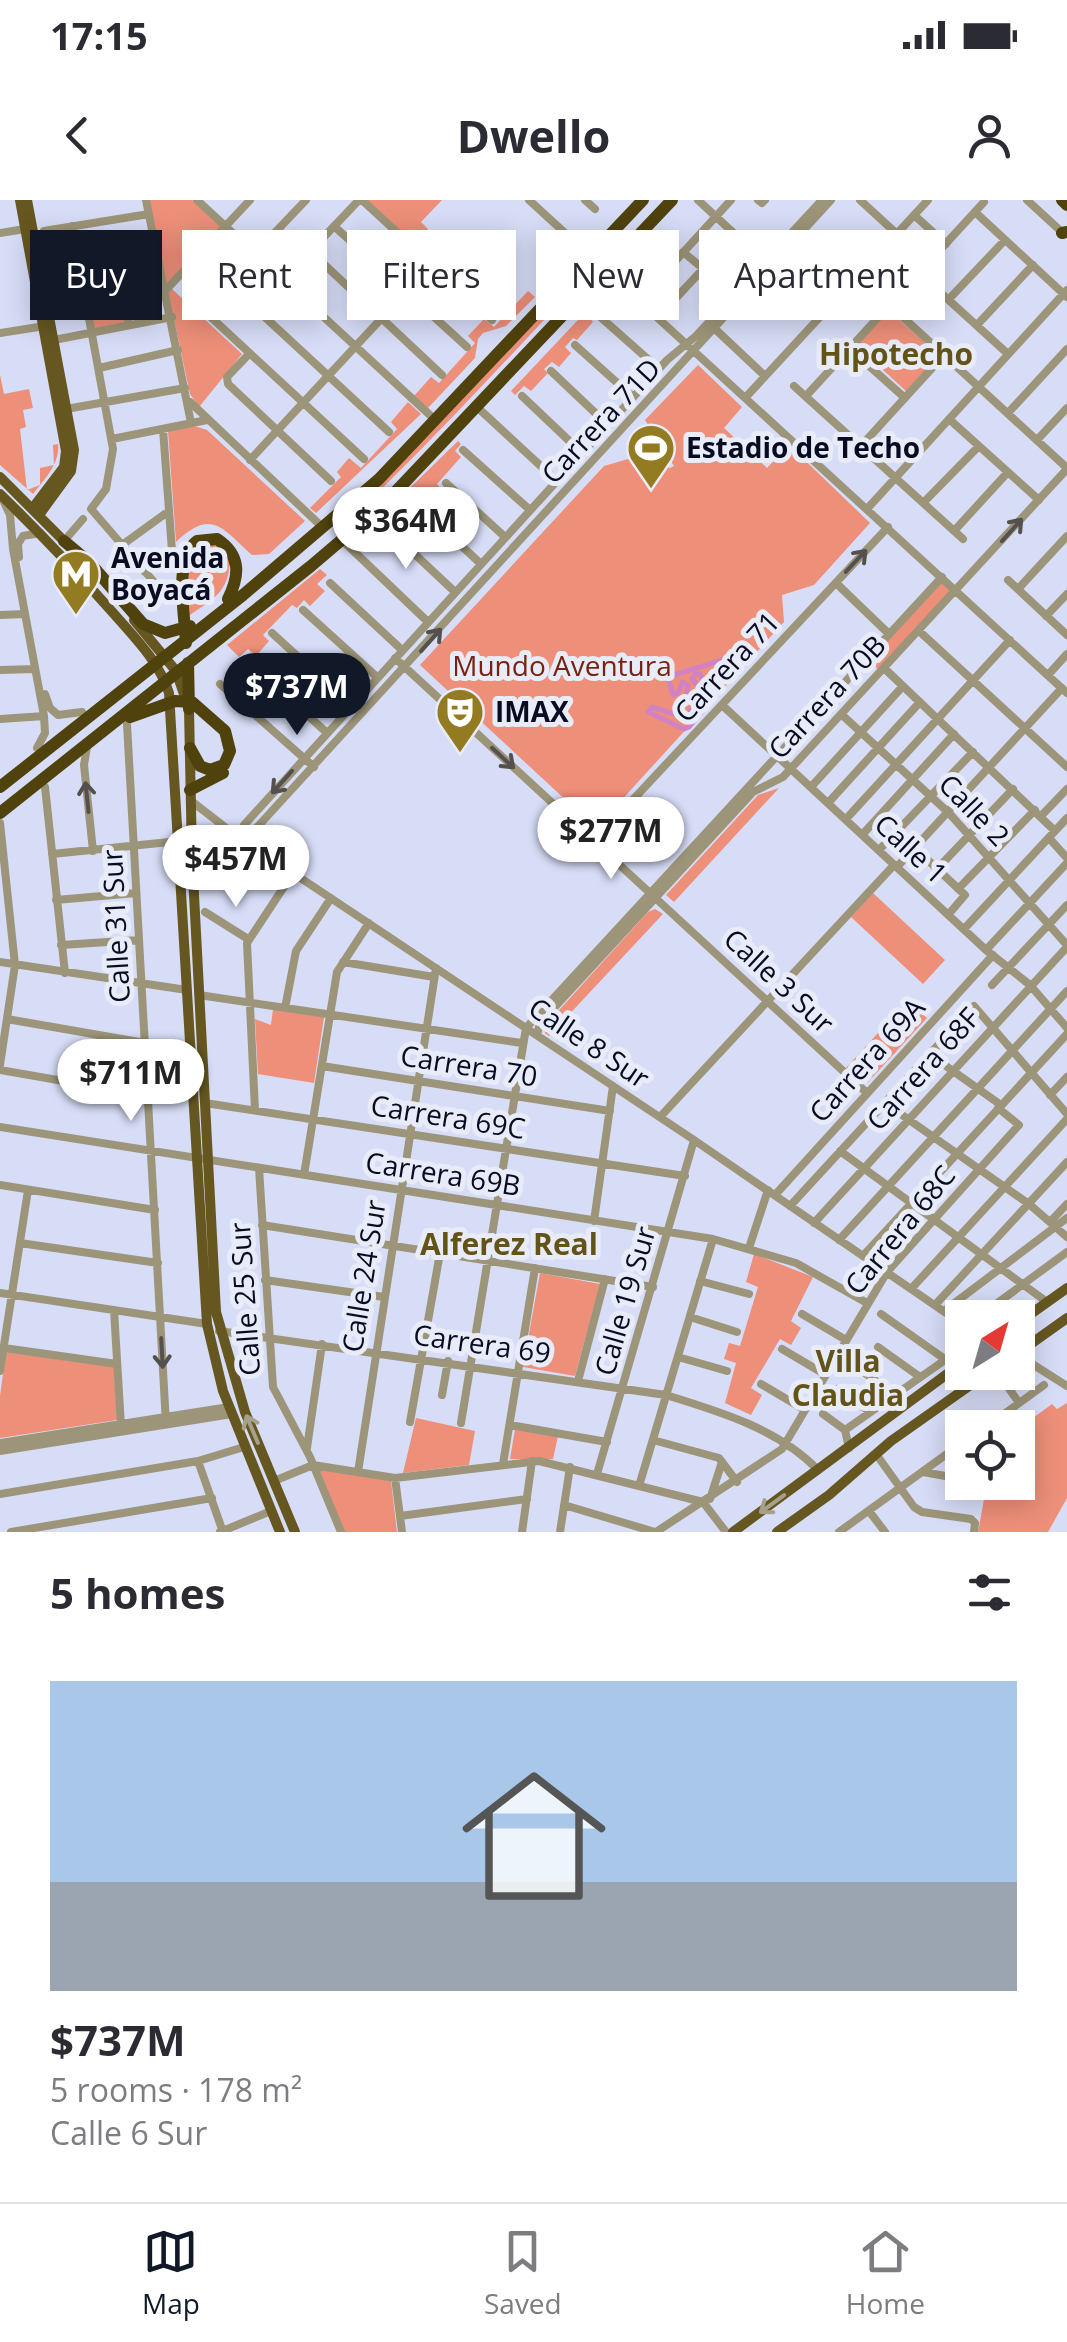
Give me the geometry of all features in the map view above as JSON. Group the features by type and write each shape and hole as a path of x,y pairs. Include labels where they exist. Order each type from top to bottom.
{"highway":[{"path":"615,230 633,200"},
{"path":"620,230 642,200"},
{"path":"629,230 661,200"},
{"path":"634,230 672,200"},
{"path":"0,803 22,760 300,540 536,317"},
{"path":"13,779 288,558 396,463 538,320"},
{"path":"0,787 306,561 418,459 547,320"},
{"path":"120,724 342,540 478,408 557,320"},
{"path":"527,344 548,334"},
{"path":"411,476 418,459"},
{"path":"372,476 396,463"},
{"path":"189,709 184,602 185,556 191,544 203,538 222,542 235,558 238,575 228,598"},
{"path":"288,558 300,540"},
{"path":"64,541 89,562 142,624 165,633 192,625"},
{"path":"190,795 228,769 237,752 234,734 199,698 194,685 196,668 208,648"},
{"path":"0,813 47,781 88,744 157,706 190,700 222,729 231,745 227,762 215,770 200,766 190,748"},
{"path":"13,779 47,781"}],"main road":[{"path":"20,200 66,409 70,450 35,512"},
{"path":"28,200 70,450"},
{"path":"0,477 64,541 158,666 169,693 205,1103 202,1159 214,1292 220,1330 242,1406 295,1532"},
{"path":"0,495 94,582 169,661 183,686 190,726 193,993 207,1324 212,1356 230,1411 280,1532"},
{"path":"1035,1311 1067,1288"},
{"path":"1035,1342 1067,1318"},
{"path":"734,1532 945,1376"},
{"path":"778,1532 876,1454 973,1390"}],"street":[{"path":"146,200 152,230"},
{"path":"164,292 250,200"},
{"path":"277,230 306,200"},
{"path":"327,233 361,200 394,230"},
{"path":"529,200 563,230"},
{"path":"584,200 594,209"},
{"path":"698,200 731,230"},
{"path":"699,273 676,298 658,280 730,200"},
{"name":"Carrera 71D","path":"796,230 822,200"},
{"name":"Carrera 71D","path":"802,230 832,200"},
{"path":"860,200 892,230"},
{"path":"900,230 928,200"},
{"path":"1027,200 1065,234"},
{"path":"198,201 229,230"},
{"path":"914,215 946,244 984,202"},
{"path":"867,509 1066,294 975,212"},
{"path":"44,230 148,214"},
{"path":"72,226 73,230"},
{"path":"334,226 347,237"},
{"path":"0,232 26,229"},
{"path":"949,299 1005,240"},
{"path":"684,252 699,265"},
{"path":"977,325 1032,265"},
{"path":"327,267 347,285"},
{"path":"162,281 190,423"},
{"path":"945,295 1008,354"},
{"path":"59,338 172,317"},
{"path":"90,320 112,439 112,471 106,489 91,509 162,590"},
{"path":"128,320 129,325"},
{"path":"213,320 364,459"},
{"path":"269,320 389,432"},
{"path":"326,320 431,416"},
{"path":"250,460 380,320"},
{"path":"384,320 442,374"},
{"path":"439,320 467,347"},
{"path":"604,320 659,369"},
{"path":"660,1117 1065,691 663,320"},
{"name":"Carrera 71D","path":"192,857 202,875 214,877 241,841 314,767 627,426 715,320"},
{"name":"Carrera 71D","path":"241,841 244,825 659,369 721,320"},
{"path":"746,397 817,320"},
{"path":"806,396 874,320"},
{"path":"906,320 1067,468"},
{"path":"0,334 47,325"},
{"path":"714,328 765,376"},
{"path":"575,344 634,397"},
{"path":"849,348 905,398"},
{"path":"1008,413 1067,349"},
{"path":"98,368 178,350"},
{"path":"249,354 226,380 331,481"},
{"path":"861,446 944,355"},
{"path":"551,371 608,425"},
{"path":"794,386 964,539"},
{"path":"66,409 186,388"},
{"path":"522,396 582,453"},
{"path":"188,398 318,524"},
{"path":"478,408 557,480"},
{"path":"1037,440 1067,408"},
{"path":"616,416 627,426"},
{"path":"949,419 1039,500"},
{"path":"112,439 207,420"},
{"path":"145,572 172,551 163,428"},
{"path":"924,503 979,446"},
{"path":"463,450 530,510"},
{"path":"574,462 585,472"},
{"name":"Carrera 70B","path":"526,1028 753,792 778,782 1067,468"},
{"path":"954,530 1008,472"},
{"path":"446,483 505,538"},
{"path":"0,495 10,515 24,614 47,703 53,712 63,716 82,712"},
{"path":"543,496 554,506"},
{"path":"422,509 481,564"},
{"path":"122,545 169,511"},
{"path":"64,541 83,518"},
{"name":"Carrera 71","path":"595,840 888,528"},
{"path":"390,531 455,592"},
{"path":"37,748 45,734 44,716 18,548 28,533 41,534"},
{"path":"0,536 11,535"},
{"path":"1018,589 1067,536"},
{"path":"342,540 428,622"},
{"path":"495,548 506,558"},
{"name":"Carrera 70B","path":"537,1036 540,1023 652,894 942,577"},
{"path":"1008,580 1067,635"},
{"path":"330,583 402,650"},
{"path":"836,584 889,634"},
{"path":"1046,616 1067,594"},
{"path":"446,602 457,612"},
{"path":"303,610 377,678"},
{"path":"0,615 24,614"},
{"path":"919,631 1067,767"},
{"path":"272,633 352,706"},
{"path":"846,819 1010,640"},
{"path":"1048,675 1067,654"},
{"name":"Calle 3 Sur","path":"395,658 867,1093"},
{"path":"248,660 327,733"},
{"path":"0,670 36,665"},
{"path":"884,668 1038,813 1067,860"},
{"path":"220,684 314,767"},
{"path":"811,787 903,686"},
{"path":"828,803 920,702"},
{"name":"Calle 1","path":"722,705 1030,986 1067,1031"},
{"name":"Calle 2","path":"841,714 949,813 1067,946"},
{"path":"0,720 44,716"},
{"name":"Calle 31 Sur","path":"120,724 134,848 166,1420"},
{"path":"862,835 954,734"},
{"path":"88,744 84,765 93,851"},
{"path":"879,850 973,752"},
{"path":"47,781 65,972"},
{"path":"938,869 1013,789"},
{"path":"948,914 989,857 1067,789"},
{"name":"Calle 8 Sur","path":"190,795 241,841 660,1117 944,1311"},
{"path":"964,929 1067,818"},
{"path":"0,822 15,964 0,1067 148,1096"},
{"path":"52,854 179,841"},
{"path":"916,848 961,892"},
{"name":"Carrera 69A","path":"771,1192 867,1093 1067,860"},
{"path":"255,1110 248,939 293,873"},
{"path":"56,900 136,893"},
{"path":"286,1008 296,951 332,898"},
{"path":"992,985 1067,905"},
{"path":"204,912 248,939"},
{"path":"304,1175 337,972 369,924"},
{"path":"61,945 139,940"},
{"name":"Carrera 68F","path":"814,1222 1067,946"},
{"path":"0,962 522,1043"},
{"path":"342,962 435,972"},
{"name":"Calle 24 Sur","path":"358,1472 435,972"},
{"path":"839,1240 1067,991"},
{"path":"790,1206 974,1006 1067,1117 911,1288"},
{"path":"7,1018 146,1043"},
{"path":"461,1423 526,1028"},
{"path":"863,1256 1067,1031"},
{"path":"929,1054 999,1106"},
{"name":"Carrera 70","path":"322,1066 610,1110"},
{"path":"1050,1094 1067,1077"},
{"path":"594,1221 613,1086"},
{"name":"Carrera 69C","path":"205,1103 685,1176"},
{"path":"885,1103 1029,1204 1067,1237"},
{"name":"Carrera 68C","path":"564,1506 656,1532 737,1482 785,1445 887,1272 1018,1126 999,1106"},
{"name":"Carrera 69B","path":"0,1127 713,1239 805,1268 867,1303"},
{"name":"Calle 19 Sur","path":"596,1474 694,1140"},
{"path":"840,1151 1047,1302"},
{"path":"935,1305 1067,1162"},
{"name":"Calle 25 Sur","path":"258,1168 273,1387 307,1450 341,1532"},
{"path":"0,1186 155,1210"},
{"path":"0,1371 28,1190"},
{"path":"749,1248 771,1192"},
{"path":"944,1311 1053,1224 1067,1204"},
{"path":"1053,1224 1067,1218"},
{"path":"262,1226 653,1287"},
{"path":"639,1486 713,1239"},
{"path":"20,1243 158,1263"},
{"path":"1001,1300 1067,1252"},
{"path":"410,1422 440,1253"},
{"path":"503,1464 535,1268"},
{"path":"578,1381 605,1279"},
{"path":"266,1280 384,1297"},
{"path":"700,1281 748,1294"},
{"path":"0,1293 207,1324"},
{"path":"114,1310 121,1427"},
{"path":"802,1314 846,1340"},
{"path":"881,1314 945,1359"},
{"path":"690,1317 738,1332"},
{"name":"Carrera 69","path":"220,1330 666,1395 735,1417 785,1445 818,1470"},
{"path":"307,1450 322,1344"},
{"path":"878,1347 920,1377"},
{"path":"4,1348 117,1364"},
{"path":"782,1349 826,1376"},
{"path":"678,1357 726,1371"},
{"path":"442,1395 448,1361"},
{"path":"845,1430 945,1361"},
{"path":"1035,1365 1067,1386"},
{"path":"854,1366 895,1395"},
{"path":"760,1384 805,1410"},
{"path":"1009,1410 1044,1385"},
{"path":"838,1390 870,1412"},
{"path":"1008,1390 1019,1403"},
{"path":"0,1443 230,1411"},
{"path":"823,1414 845,1430 849,1448"},
{"path":"510,1425 606,1442"},
{"path":"0,1450 121,1427"},
{"path":"653,1440 718,1458 737,1482"},
{"path":"0,1494 198,1461 244,1447"},
{"path":"876,1454 918,1510 971,1518 975,1528"},
{"path":"845,1530 945,1456"},
{"path":"198,1461 222,1532 272,1511"},
{"path":"274,1482 313,1464 395,1478 532,1461 706,1501 726,1532"},
{"path":"522,1532 532,1461"},
{"path":"706,1501 722,1462"},
{"path":"560,1532 570,1467"},
{"path":"922,1472 945,1476"},
{"path":"395,1478 402,1532"},
{"path":"12,1532 212,1498"},
{"path":"400,1516 527,1498"},
{"path":"868,1510 885,1532"},
{"path":"245,1522 249,1532"}],"green space":[{"path":"149,200 192,200 222,228 182,230 182,270 166,287 162,230 155,230"},
{"path":"366,200 442,200 421,222 427,230 398,230"},
{"path":"171,288 182,298 182,320 205,320 242,354 199,407 190,394 168,291"},
{"path":"528,291 535,297 516,316 516,304"},
{"path":"536,318 544,320 341,528 335,522"},
{"path":"92,320 126,320 127,324 94,330"},
{"path":"483,320 494,327 501,320 512,320 506,326 483,333 475,358 428,408 414,396 431,377 439,383 475,343 468,336"},
{"path":"578,320 591,320 577,340 573,338 565,347 571,353 559,367 552,362 544,369 548,373 531,391 524,386 515,395 511,391"},
{"path":"879,320 899,320 940,356 907,392 856,345"},
{"name":"Mundo Aventura","path":"698,365 742,407 724,428 767,468 789,445 870,523 814,585 782,595 784,622 596,828 420,665 604,466 628,459 635,462 640,474 658,463 674,466 645,420"},
{"path":"0,375 4,394 29,389 33,408 23,410 26,427 20,429 27,489 0,465"},
{"path":"408,402 421,414 316,513 310,508 341,477 337,472 349,458 361,468 397,429 391,422"},
{"path":"194,426 207,430 305,521 269,554 252,555 225,530 208,524 188,531 176,542 168,431"},
{"path":"458,441 461,444 455,451 461,457 437,484 443,491 430,505 423,499 397,527 390,521 382,528 375,522"},
{"path":"58,444 58,451 54,465 53,445"},
{"path":"54,465 47,477 33,494 28,490 40,485 40,468"},
{"path":"206,540 230,554 228,577 214,598 187,617 186,569 190,550"},
{"path":"320,569 327,575 317,584 325,591 310,606 304,600 297,608 292,605 263,635 269,641 256,656 248,649 239,657 227,645"},
{"path":"942,582 952,591 879,670 869,661"},
{"path":"779,788 674,902 666,895 758,795"},
{"path":"873,893 945,960 923,984 851,917"},
{"path":"655,909 663,914 549,1036 545,1033 544,1027 551,1019 648,912"},
{"path":"908,1000 927,1018 868,1082 862,1082 846,1068"},
{"path":"273,1009 324,1017 314,1083 258,1074 255,1019 271,1025"},
{"path":"754,1254 813,1277 791,1321 801,1328 791,1345 780,1339 751,1388 762,1395 751,1415 725,1403 736,1363 724,1359 729,1343 740,1346 758,1287 746,1282"},
{"path":"540,1273 600,1284 575,1376 523,1367"},
{"path":"6,1352 114,1367 117,1420 0,1438"},
{"path":"1067,1403 1067,1498 1048,1532 978,1532 984,1500 1035,1500 1035,1416 1052,1404 1057,1409"},
{"path":"416,1418 475,1431 469,1465 403,1473"},
{"path":"515,1429 558,1436 553,1459 510,1459"},
{"path":"319,1469 391,1481 397,1532 344,1532"}],"waterway":[{"path":"682,705 687,714 700,700 699,687 692,679 700,674 704,692 691,719 652,707 648,712 684,729 689,727 709,703 721,671 740,664 742,659 735,656 668,677 673,695 682,682 688,685 687,692"}],"place":[{"name":"Estadio de Techo","path":"651,490"},
{"name":"Avenida Boyacá","path":"76,616"},
{"name":"IMAX","path":"460,754"}],"district":[{"name":"Hipotecho","path":"896,355"},
{"name":"Alferez Real","path":"509,1245"},
{"name":"Villa Claudia","path":"848,1379"}]}
